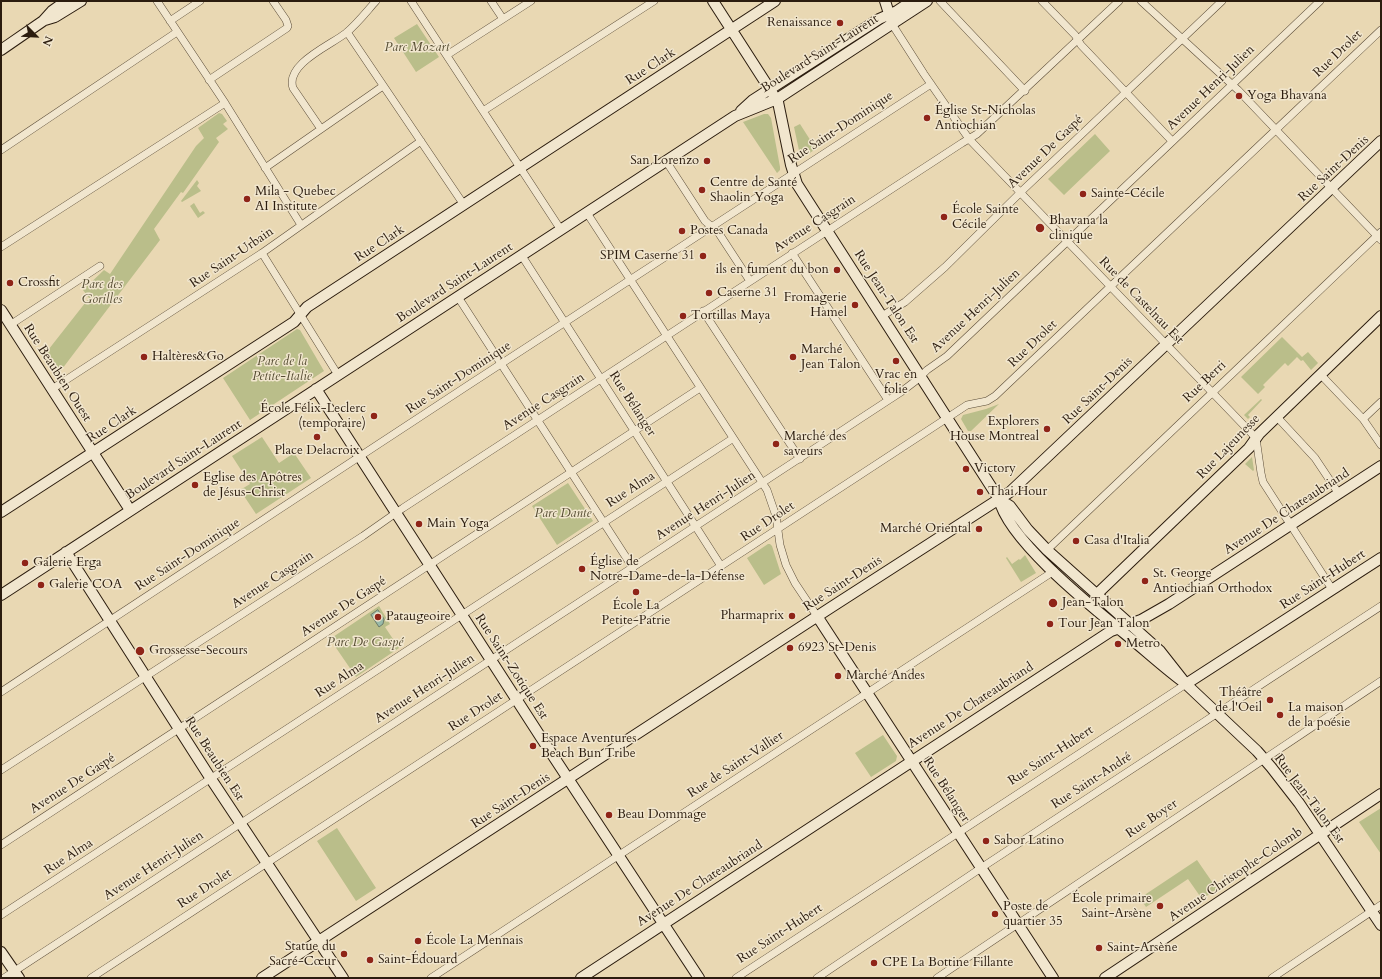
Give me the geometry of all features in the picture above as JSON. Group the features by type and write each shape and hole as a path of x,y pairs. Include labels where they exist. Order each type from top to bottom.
{"main road":[{"path":"45,20 52,11 66,1"},
{"path":"1,50 45,20 55,17 81,1"},
{"name":"Rue Jean-Talon Est","path":"713,1 777,99 793,173 797,184 948,418 999,499 1001,508 1024,542 1118,628 1186,684 1264,759 1292,793 1321,834 1381,925"},
{"name":"Rue Clark","path":"1,512 294,322 307,307 776,1"},
{"path":"885,1 890,19"},
{"name":"Boulevard Saint-Laurent","path":"1,594 522,256 735,116 753,100 879,19 890,19 899,10 912,1"},
{"name":"Boulevard Saint-Laurent","path":"735,116 777,99 890,19 927,1"},
{"name":"Rue Saint-Denis","path":"262,978 1010,492 1381,142"},
{"name":"Rue Beaubien Ouest","path":"1,310 130,510"},
{"name":"Rue Lajeunesse","path":"1096,595 1249,448 1256,438 1277,417 1381,316"},
{"name":"Rue Saint-Zotique Est","path":"316,389 491,661 699,978"},
{"name":"Avenue De Chateaubriand","path":"581,978 1111,631 1141,620 1169,604 1381,466"},
{"name":"Rue Jean-Talon Est","path":"999,499 1008,504 1032,535 1047,550 1160,651 1186,684"},
{"name":"Rue Beaubien Est","path":"66,552 240,824 343,978"},
{"name":"Rue Saint-Hubert","path":"1186,684 1381,558"},
{"name":"Rue Bélanger","path":"817,616 1052,978"},
{"name":"Avenue Christophe-Colomb","path":"1105,978 1381,794"},
{"path":"1,952 17,975"}],"street":[{"path":"157,1 225,103 301,225"},
{"path":"170,21 200,1"},
{"path":"209,80 288,26 274,1"},
{"path":"321,129 293,88 291,83 292,77 308,58 347,32 376,1"},
{"path":"412,1 561,230"},
{"path":"491,1 503,19"},
{"path":"447,55 530,1"},
{"path":"484,111 654,1"},
{"path":"940,1 1025,91"},
{"path":"1042,1 1081,45 1172,141"},
{"name":"Avenue Casgrain","path":"1,770 363,536 395,513 703,311 977,134 1025,91 1119,1"},
{"path":"1141,1 1232,84 1380,236"},
{"name":"Avenue De Gaspé","path":"882,316 905,302 939,272 1222,1"},
{"name":"Avenue Henri-Julien","path":"4,978 17,975 240,824 762,484 888,400 921,376 947,356 1320,1"},
{"name":"Rue de Castelnau Est","path":"890,19 931,84 969,139 1256,438"},
{"name":"Rue Drolet","path":"90,978 948,418 969,405 987,401 995,396 1381,30"},
{"path":"1,150 177,32"},
{"path":"347,32 464,204"},
{"name":"Rue Saint-Dominique","path":"1,692 931,84"},
{"path":"265,168 383,86"},
{"path":"1,247 225,103"},
{"name":"Rue Saint-Urbain","path":"52,389 262,253 421,141"},
{"path":"666,161 705,221 718,232 750,281"},
{"name":"Rue Bélanger","path":"587,213 762,484 774,508 781,549 789,572 817,616"},
{"name":"Rue Berri","path":"1047,550 1212,392 1380,236"},
{"path":"262,253 338,375"},
{"path":"792,253 888,400"},
{"name":"Rue Bélanger","path":"522,256 721,566"},
{"path":"10,325 100,266"},
{"path":"458,297 633,568"},
{"path":"703,311 800,459"},
{"path":"1321,375 1363,419 1381,445"},
{"name":"Avenue De Gaspé","path":"1,845 700,388"},
{"path":"1363,419 1381,402"},
{"path":"1277,417 1315,458 1339,494"},
{"path":"1256,438 1262,480 1332,589"},
{"name":"Rue Alma","path":"1,915 732,439"},
{"name":"Rue de Saint-Vallier","path":"431,978 1054,571"},
{"name":"Rue Saint-André","path":"818,978 1216,713 1381,606"},
{"name":"Rue Boyer","path":"937,978 1381,681"},
{"name":"Rue Saint-Hubert","path":"736,978 1186,684"},
{"path":"1272,978 1381,905"}],"green space":[{"name":"Parc Mozart","path":"417,24 439,57 416,72 394,38"},
{"name":"Parc des Gorilles","path":"219,113 222,114 227,121 223,124 228,129 216,138 219,142 183,193 181,192 154,229 160,240 56,377 44,358 46,356 45,354 89,298 83,290 104,270 110,274 196,146 204,138 198,128"},
{"path":"764,114 768,114 771,118 780,167 780,170 777,173 743,122"},
{"path":"800,124 816,149 803,157 800,155 794,127"},
{"path":"1095,134 1110,151 1064,195 1048,179"},
{"path":"197,180 199,183 197,186 201,191 182,202 181,201"},
{"path":"194,203 200,213 203,211 205,213 198,218 190,206"},
{"name":"Parc de la Petite-Italie","path":"297,329 300,330 324,371 250,420 223,378"},
{"path":"1282,337 1302,357 1308,352 1318,363 1311,370 1303,360 1301,361 1297,357 1288,366 1285,363 1263,385 1265,387 1258,394 1241,377"},
{"path":"1261,399 1262,400 1248,415 1250,417 1248,419 1244,415"},
{"path":"999,404 971,431 968,431 961,419 963,415"},
{"path":"262,437 279,463 294,453 311,478 256,514 240,490 250,484 232,456"},
{"path":"1252,457 1254,470 1253,471 1245,464"},
{"name":"Parc Dante","path":"568,483 593,521 557,545 532,506"},
{"path":"768,544 772,546 781,574 764,585 747,558"},
{"path":"1025,555 1036,573 1021,582 1006,558 1007,557 1012,564 1019,559 1020,560"},
{"name":"Parc De Gaspé","path":"379,606 390,624 385,627 399,648 356,677 330,639"},
{"path":"883,735 897,756 896,761 871,777 855,753"},
{"path":"1381,808 1381,854 1359,822"},
{"path":"337,828 376,888 356,901 317,841"},
{"path":"1197,860 1217,889 1202,899 1188,879 1146,907 1140,898"}],"shaded area":[{"name":"Pataugeoire","path":"378,610 384,619 383,624 379,627 371,615"}],"place":[{"name":"Renaissance","path":"840,23"},
{"name":"Yoga Bhavana","path":"1239,96"},
{"name":"Église St-Nicholas Antiochian","path":"927,118"},
{"name":"San Lorenzo","path":"707,161"},
{"name":"Centre de Santé Shaolin Yoga","path":"702,190"},
{"name":"Sainte-Cécile","path":"1083,194"},
{"name":"Mila - Quebec AI Institute","path":"247,199"},
{"name":"École Sainte Cécile","path":"944,217"},
{"name":"Bhavana la clinique","path":"1040,228"},
{"name":"Postes Canada","path":"682,231"},
{"name":"SPIM Caserne 31","path":"703,256"},
{"name":"ils en fument du bon","path":"837,270"},
{"name":"Crossfit","path":"10,283"},
{"name":"Caserne 31","path":"709,293"},
{"name":"Fromagerie Hamel","path":"855,305"},
{"name":"Tortillas Maya","path":"683,316"},
{"name":"Haltères&Go","path":"144,357"},
{"name":"Marché Jean Talon","path":"793,357"},
{"name":"Vrac en folie","path":"896,361"},
{"name":"École Félix-Leclerc (temporaire)","path":"374,416"},
{"name":"Explorers House Montreal","path":"1047,429"},
{"name":"Place Delacroix","path":"317,437"},
{"name":"Marché des saveurs","path":"776,444"},
{"name":"Victory","path":"966,469"},
{"name":"Eglise des Apôtres de Jésus-Christ","path":"195,485"},
{"name":"Thai Hour","path":"980,492"},
{"name":"Main Yoga","path":"419,524"},
{"name":"Marché Oriental","path":"979,529"},
{"name":"Casa d'Italia","path":"1076,541"},
{"name":"Galerie Erga","path":"25,563"},
{"name":"Église de Notre-Dame-de-la-Défense","path":"582,569"},
{"name":"St. George Antiochian Orthodox","path":"1145,581"},
{"name":"Galerie COA","path":"41,585"},
{"name":"École La Petite-Patrie","path":"636,592"},
{"name":"Jean-Talon","path":"1053,603"},
{"name":"Pharmaprix","path":"792,616"},
{"name":"Pataugeoire","path":"378,617"},
{"name":"Tour Jean Talon","path":"1050,624"},
{"name":"Metro","path":"1118,644"},
{"name":"6923 St-Denis","path":"790,648"},
{"name":"Grossesse-Secours","path":"140,651"},
{"name":"Marché Andes","path":"838,676"},
{"name":"Théâtre de l'Oeil","path":"1270,700"},
{"name":"La maison de la poésie","path":"1280,715"},
{"name":"Espace Aventures Beach Bun Tribe","path":"533,746"},
{"name":"Beau Dommage","path":"609,815"},
{"name":"Sabor Latino","path":"986,841"},
{"name":"École primaire Saint-Arsène","path":"1160,906"},
{"name":"Poste de quartier 35","path":"995,914"},
{"name":"École La Mennais","path":"418,941"},
{"name":"Saint-Arsène","path":"1099,948"},
{"name":"Statue du Sacré-Cœur","path":"344,954"},
{"name":"Saint-Édouard","path":"370,960"},
{"name":"CPE La Bottine Fillante","path":"874,963"}]}
